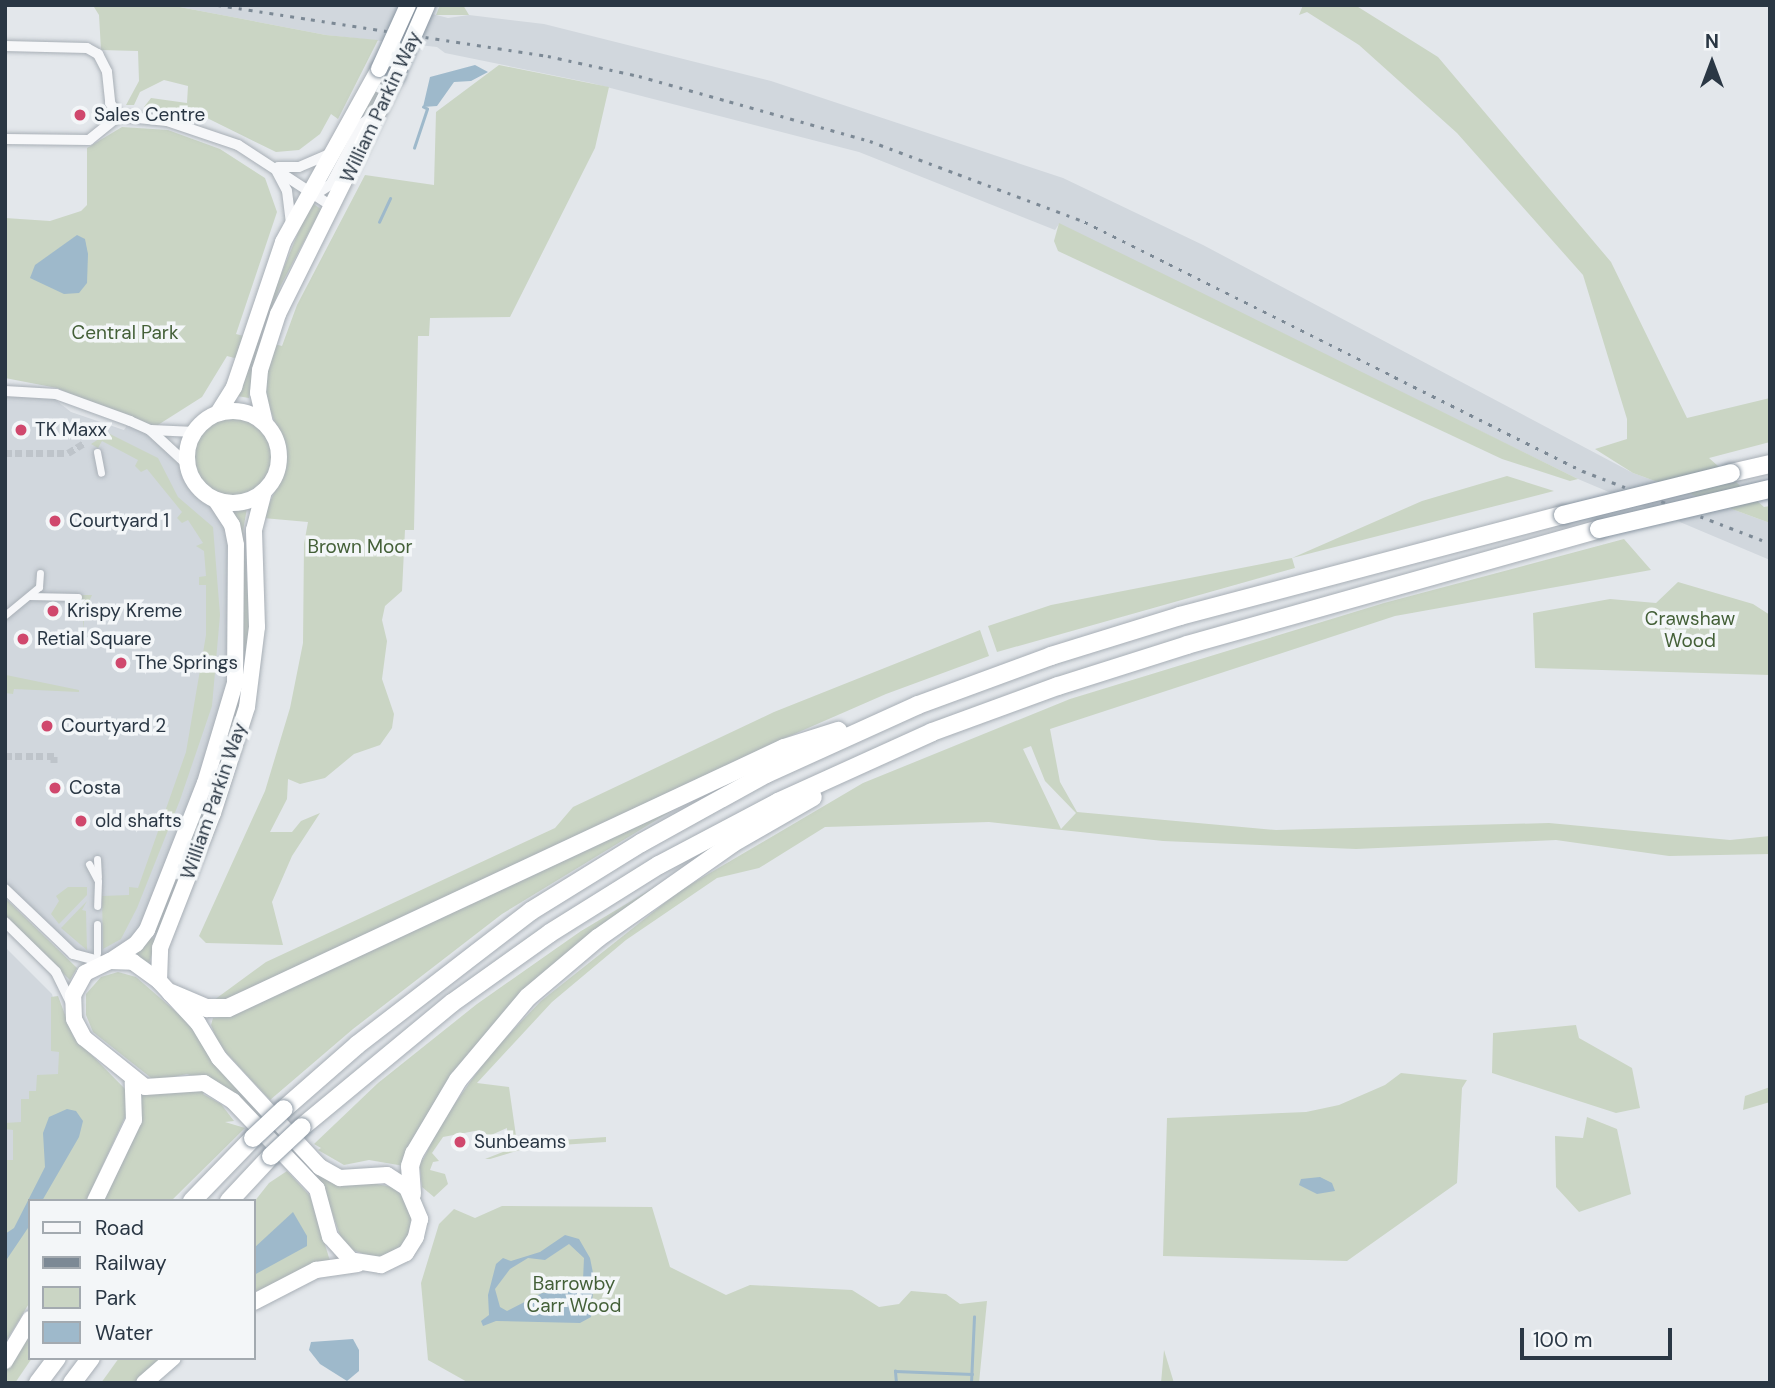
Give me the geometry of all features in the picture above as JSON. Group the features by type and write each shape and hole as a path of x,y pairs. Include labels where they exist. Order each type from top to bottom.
{"highway":[{"name":"William Parkin Way","path":"218,413 234,387 268,279 290,228 313,193 379,69 408,5"},
{"name":"William Parkin Way","path":"265,424 258,393 270,337 289,289 383,108 427,5"},
{"path":"243,412 265,424 278,445 278,470 264,491 241,502 216,500 194,482 188,465 195,432 218,413 243,412"},
{"path":"194,1199 253,1138 357,1045 531,911 641,843 766,774 983,678 1180,616 1563,514 1770,464"},
{"path":"231,1199 302,1127 452,1003 561,926 659,865 778,802 932,732 1187,645 1599,529 1769,489"},
{"name":"William Parkin Way","path":"165,987 160,948 213,813 247,707 257,627 254,530 264,491"},
{"name":"William Parkin Way","path":"72,1007 78,982 104,958 136,944 147,930 205,783 235,683 236,545 232,525 216,500"},
{"path":"165,987 207,1009 228,1008 784,748 918,705"},
{"path":"256,1301 316,1270 390,1263 412,1245 420,1219 412,1194 410,1166 414,1154 451,1091 528,997 598,938 733,843 932,732"},
{"path":"104,958 133,962 165,987 198,1023 219,1058 320,1167 340,1178 387,1175 412,1194"},
{"path":"72,1007 84,1038 133,1082 153,1088 204,1083 233,1101 317,1189 335,1246 360,1264"},
{"path":"97,1199 134,1120 133,1082"},
{"path":"5,1361 28,1322"},
{"path":"38,1383 55,1360"},
{"path":"72,1383 89,1360"},
{"path":"144,1383 171,1360"}],"street":[{"path":"5,46 87,48 98,54 107,72 107,94 119,116"},
{"path":"5,139 89,140 119,116 194,126 274,167 313,193 330,185 363,123 383,108"},
{"name":"William Parkin Way","path":"274,167 299,167 332,153"},
{"path":"274,167 287,191 290,228"},
{"name":"William Parkin Way","path":"313,193 333,207"},
{"path":"5,391 56,394 150,430 195,432"},
{"path":"150,430 188,465"},
{"path":"97,452 101,473"},
{"path":"5,615 39,587 40,573"},
{"path":"29,596 78,597"},
{"path":"97,859 97,906"},
{"path":"89,864 97,881"},
{"path":"5,889 73,954 104,958 97,925"},
{"path":"5,922 56,972 72,1007"}],"shaded area":[{"path":"169,5 397,5 448,18 469,15 544,24 771,81 1063,178 1203,245 1633,473 1770,523 1770,560 1578,479 1059,224 1055,230 859,152 591,83 445,53 437,47 326,35"},
{"name":"The Springs","path":"5,393 53,398 71,412 124,430 130,421 150,430 188,465 194,482 216,500 232,525 235,683 160,901 124,954 83,959 5,889"},
{"path":"5,947 52,994 60,1025 77,1057 5,1212"}],"green space":[{"path":"79,5 169,5 326,35 378,40 338,119 331,114 320,134 299,150 276,152 205,117 144,107 151,98 187,103 188,86 164,80 140,92 134,105 126,105 139,81 138,51 101,50 99,15 94,7"},
{"path":"415,5 421,5 395,63 335,171 331,169"},
{"path":"440,5 463,5 469,15 436,15"},
{"path":"1303,5 1355,5 1438,57 1611,262 1687,418 1770,398 1770,442 1709,458 1764,507 1770,506 1770,523 1633,473 1595,449 1627,439 1627,419 1583,275 1457,133 1359,45 1307,12 1299,15"},
{"path":"499,65 609,87 595,148 510,317 430,318 429,336 418,336 414,530 405,530 402,591 385,606 382,620 387,641 382,679 394,714 392,728 380,745 354,754 325,778 300,784 288,779 287,799 270,832 292,832 301,821 320,813 292,856 272,902 283,945 206,943 199,936 265,791 290,708 303,643 304,544 308,522 263,518 285,468 284,448 254,364 249,398 237,396 249,362 227,356 202,397 150,430 57,388 5,378 5,218 50,221 81,211 87,205 87,148 122,127 168,130 220,149 265,178 277,212 236,334 255,339 312,203 321,209 280,287 261,335 260,340 282,346 297,305 365,175 434,185 436,112"},
{"path":"1059,223 1578,479 1570,481 1502,459 1058,251 1054,241"},
{"path":"233,418 248,421 261,429 269,442 272,457 269,472 261,485 248,493 233,496 218,493 205,485 197,472 194,457 197,442 205,429 218,421"},
{"path":"108,433 158,458 178,497 213,527 220,615 212,706 180,800 137,908 121,939 103,949 102,896 129,895 129,887 138,888 186,752 206,635 206,585 199,585 199,577 206,576 204,551 196,546 203,543 188,520 182,523 177,518 182,512 147,469 141,472 135,466 138,460 102,441 98,448 91,444"},
{"path":"1507,476 1554,491 1292,558 1422,501"},
{"path":"247,508 243,531 250,621 239,708 203,820 158,934 153,931 233,715 231,511"},
{"path":"1624,539 1651,570 1395,616 1050,729 1060,782 1077,812 1276,830 1549,823 1730,840 1770,836 1770,854 1669,856 1556,840 1356,849 1163,841 989,822 825,827 759,868 717,878 626,940 552,1002 477,1083 509,1087 517,1143 606,1137 606,1142 530,1147 485,1159 508,1150 507,1128 482,1139 480,1130 443,1137 432,1153 439,1161 433,1162 430,1170 445,1174 448,1184 434,1197 422,1187 419,1159 423,1160 441,1123 490,1054 541,1001 681,890 863,783 1070,699 1384,603","holes":["1031,746 1045,781 1076,813 1061,829 1023,749"]},
{"path":"1292,558 1295,568 997,652 988,626 1051,605"},
{"name":"Crawshaw Wood","path":"1678,582 1753,604 1770,615 1770,675 1535,668 1533,613 1610,599 1656,603"},
{"path":"81,595 92,595 84,613 84,632"},
{"path":"980,630 989,656 886,694 776,742 229,999 210,1003 266,962 555,828 573,807 774,712"},
{"path":"6,675 79,692 14,689 13,694 5,693"},
{"path":"714,785 502,914 353,1029 270,1100 219,1045 211,1025 213,1018 229,1016"},
{"path":"715,851 616,920 442,1089 409,1147 404,1166 369,1160 344,1165 318,1150 321,1148 314,1144 378,1083 477,1004 581,931"},
{"path":"68,887 87,887 87,895 59,924 51,914 59,901 56,896"},
{"path":"5,898 77,968 70,980 5,917"},
{"path":"87,901 82,910 86,911 87,950 61,928"},
{"path":"150,937 157,940 149,963 135,955"},
{"path":"118,972 136,977 182,1017 321,1173 397,1188 412,1210 409,1236 401,1247 377,1258 352,1250 342,1241 326,1195 227,1088 187,1074 155,1081 93,1032 86,1015 86,994 101,977"},
{"path":"58,996 73,1036 126,1090 126,1115 87,1199 28,1199 28,1305 5,1343 5,1160 13,1160 13,1130 5,1129 5,1123 21,1122 21,1099 29,1099 29,1091 36,1091 37,1075 58,1074 59,1052 51,1051 51,997"},
{"path":"1576,1025 1579,1038 1632,1068 1640,1108 1616,1113 1492,1073 1493,1033"},
{"path":"1401,1073 1467,1080 1462,1088 1457,1183 1347,1261 1163,1256 1167,1118 1306,1112 1339,1105 1385,1085"},
{"path":"1770,1087 1770,1102 1743,1110 1745,1096"},
{"path":"205,1091 203,1094 221,1104 234,1121 225,1122 245,1128 173,1199 105,1199 138,1129 142,1094"},
{"path":"1587,1117 1617,1129 1631,1194 1579,1212 1556,1187 1555,1136 1583,1138"},
{"path":"287,1171 310,1196 330,1261 256,1291 256,1199 269,1183"},
{"name":"Barrowby Carr Wood","path":"502,1206 652,1207 670,1267 726,1295 750,1285 852,1290 879,1307 899,1304 911,1291 946,1294 960,1304 987,1301 979,1383 469,1383 428,1360 421,1283 439,1224 454,1209 475,1218"},
{"path":"28,1335 28,1360 31,1360 15,1383 5,1383 5,1373"},
{"path":"1164,1350 1174,1383 1161,1383"},
{"path":"118,1360 162,1360 136,1383 101,1383"}],"water":[{"path":"475,65 488,72 471,81 454,82 437,106 423,107 430,77"},
{"path":"77,235 85,239 88,254 87,283 79,293 64,294 30,278 35,265"},
{"path":"67,1109 76,1111 83,1121 79,1137 43,1199 29,1199 45,1167 43,1133 49,1117"},
{"path":"1320,1177 1332,1183 1335,1191 1317,1194 1299,1185 1301,1179"},
{"path":"28,1200 28,1228 5,1262 5,1234 14,1228"},
{"path":"293,1212 307,1236 307,1246 256,1274 256,1246"},
{"path":"565,1235 579,1239 590,1258 594,1278 591,1317 580,1323 496,1321 483,1326 481,1321 489,1315 488,1295 496,1264 503,1258 511,1261 540,1252","holes":["569,1244 584,1258 583,1280 568,1292 542,1293 507,1311 500,1307 495,1289 510,1269 528,1258 545,1260"]},
{"path":"353,1339 359,1350 359,1371 347,1381 320,1364 309,1350 311,1342"}],"waterway":[{"path":"414,148 427,109 423,107"},
{"path":"379,222 390,198"},
{"path":"971,1383 974,1317"},
{"path":"896,1383 895,1371 972,1374"}],"tunnel":[{"path":"5,453 68,453 84,443"},
{"path":"5,756 54,756 54,766"}],"railway":[{"path":"218,5 548,56 639,76 870,141 1085,222 1583,471 1770,543"}],"place":[{"name":"Sales Centre","path":"80,115"},
{"name":"TK Maxx","path":"21,430"},
{"name":"Courtyard 1","path":"55,521"},
{"name":"Krispy Kreme","path":"53,611"},
{"name":"Retial Square","path":"23,639"},
{"name":"The Springs","path":"121,663"},
{"name":"Courtyard 2","path":"47,726"},
{"name":"Costa","path":"55,788"},
{"name":"old shafts","path":"81,821"},
{"name":"Sunbeams","path":"460,1142"}],"park label":[{"name":"Central Park","path":"125,333"},
{"name":"Brown Moor","path":"360,547"}]}
